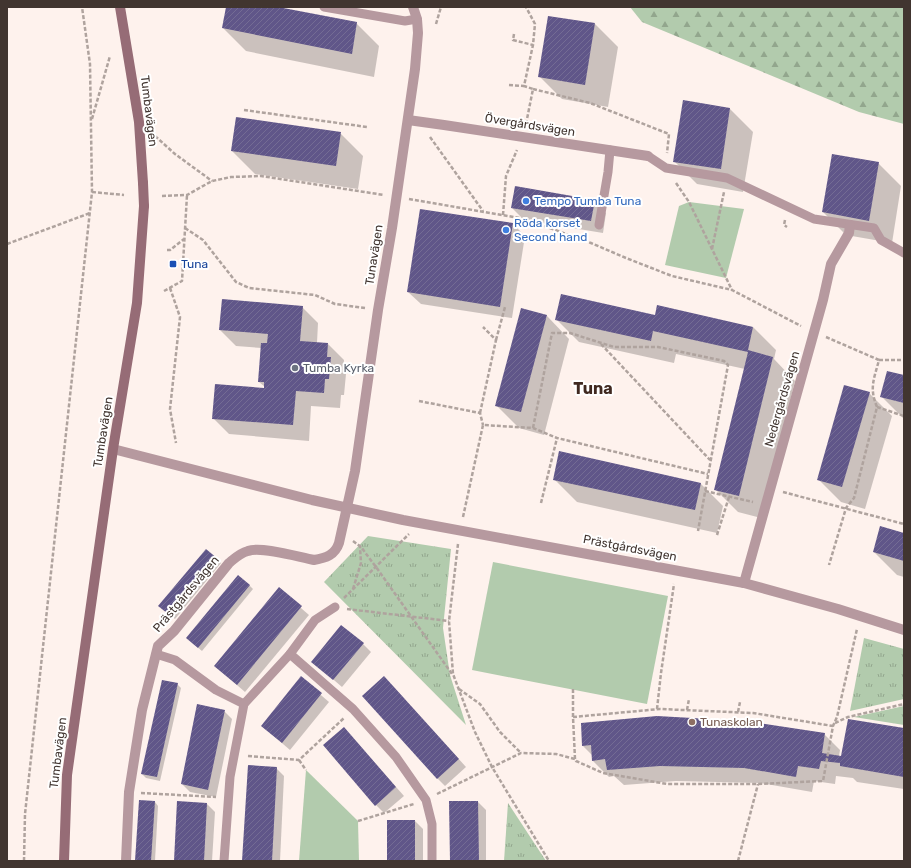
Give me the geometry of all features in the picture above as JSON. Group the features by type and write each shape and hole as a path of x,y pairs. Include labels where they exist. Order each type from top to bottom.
{"main road":[{"name":"Tumbavägen","path":"64,861 67,775 113,449 137,303 144,206 139,122 120,7"}],"street":[{"name":"Tunavägen","path":"347,507 355,471 415,69 418,33 417,19 413,7"},
{"name":"Övergårdsvägen","path":"408,120 648,156"},
{"name":"Nedergårdsvägen","path":"744,583 814,332 831,264 849,233 850,225"},
{"name":"Prästgårdsvägen","path":"113,449 290,494 403,520 744,583 838,609 904,630"},
{"name":"Prästgårdsvägen","path":"126,861 129,792 142,710 158,646 174,631 229,563 238,556 248,551 258,549 314,560 322,559 331,555 337,550 347,507"}],"lane":[{"path":"324,7 405,21 417,19"},
{"path":"599,225 608,172 610,150"},
{"path":"648,156 666,168 727,178 814,219 874,228 881,240 904,253"},
{"path":"224,861 230,777 244,704 290,654 315,620 335,607"},
{"path":"156,654 175,660 216,690 244,704"},
{"path":"290,654 353,709 396,757 426,800 432,824 432,861"}],"path":[{"path":"24,861 25,814 92,192 90,64 82,7"},
{"path":"436,24 441,7"},
{"path":"524,86 533,45 535,24 526,7"},
{"path":"514,34 513,40 533,45"},
{"path":"91,122 110,56"},
{"path":"509,85 524,86 590,103 669,134 666,168"},
{"path":"503,215 506,176 523,137 533,89"},
{"path":"244,110 367,127"},
{"path":"139,122 175,154 212,181"},
{"path":"420,122 483,212"},
{"path":"162,196 187,195 212,181 231,177 261,176 525,219 591,243 672,276 732,290 814,332 879,360 904,360"},
{"path":"712,250 727,178"},
{"path":"92,192 124,195"},
{"path":"164,291 182,281 187,195"},
{"path":"689,202 732,290"},
{"path":"7,244 90,213"},
{"path":"185,228 203,240 236,282 249,288 315,295 335,304 378,310"},
{"path":"167,250 170,250 184,239"},
{"path":"170,288 180,317 170,409 176,443"},
{"path":"505,307 480,413 483,425 460,530 449,621 453,674 475,732 492,767 548,861"},
{"path":"483,327 496,340"},
{"path":"533,428 552,334 570,333 614,347 658,347 724,361 728,365 698,531"},
{"path":"601,343 710,460"},
{"path":"829,565 846,508 854,498 877,407 873,396 872,387 879,360"},
{"path":"418,401 480,413"},
{"path":"877,407 904,416"},
{"path":"483,425 533,428 557,438 708,474"},
{"path":"541,502 557,438"},
{"path":"771,489 904,524"},
{"path":"705,492 766,505"},
{"path":"717,535 729,497"},
{"path":"342,532 360,546 453,674"},
{"path":"335,607 410,534"},
{"path":"353,590 361,563 360,546"},
{"path":"657,709 673,584"},
{"path":"335,607 449,621"},
{"path":"358,821 426,800 522,753 556,754 575,759 576,761 603,773 667,784 758,784 823,781 834,724 837,717 856,631"},
{"path":"458,688 480,704 500,732 522,753"},
{"path":"573,689 575,759"},
{"path":"687,710 689,698"},
{"path":"738,712 740,702"},
{"path":"573,717 657,709 753,713 834,724 848,717 904,704"},
{"path":"235,755 299,760 353,709"},
{"path":"299,760 306,770"},
{"path":"738,861 758,784"},
{"path":"129,792 229,798"}],"green space":[{"path":"630,7 904,7 904,124 859,112 642,22"},
{"path":"689,202 744,209 726,278 665,265 679,206"},
{"path":"368,536 451,549 443,628 450,675 466,725 324,582"},
{"path":"493,562 668,596 647,704 472,670"},
{"path":"864,638 904,649 904,699 850,711"},
{"path":"904,706 904,725 854,717"},
{"path":"306,770 358,821 359,861 299,861"},
{"path":"508,803 546,861 504,861"}],"building":[{"path":"226,7 278,7 357,22 352,54 222,28"},
{"path":"548,16 595,23 585,85 538,77"},
{"path":"683,100 730,108 721,169 673,162"},
{"path":"236,117 341,132 336,166 231,151"},
{"path":"832,154 879,162 869,221 822,212"},
{"path":"515,186 595,200 591,221 511,208"},
{"path":"420,209 513,223 500,307 407,292"},
{"path":"561,294 655,315 657,305 753,327 748,350 773,357 739,496 714,490 748,352 653,331 651,341 555,320"},
{"name":"Tumba Kyrka","path":"222,299 303,306 300,341 328,343 327,357 331,357 329,379 325,379 324,393 296,391 293,425 212,419 215,384 264,388 264,382 258,382 261,343 267,343 268,334 219,330"},
{"path":"521,308 547,315 521,412 495,406"},
{"path":"887,371 904,375 904,403 880,397"},
{"path":"844,385 870,392 842,487 817,480"},
{"path":"559,451 701,483 695,510 553,480"},
{"path":"880,526 904,533 904,561 873,552"},
{"path":"206,549 218,559 171,616 158,606"},
{"path":"238,575 250,585 198,648 186,638"},
{"path":"279,587 302,606 237,685 214,666"},
{"path":"341,625 364,643 333,680 311,662"},
{"path":"301,676 322,693 282,743 261,726"},
{"path":"384,676 459,759 437,779 362,696"},
{"path":"162,680 178,683 157,777 141,774"},
{"path":"197,704 225,710 208,790 181,784"},
{"name":"Tunaskolan","path":"657,716 746,721 825,733 822,753 841,756 848,719 904,728 904,777 840,766 840,763 821,761 819,769 798,766 796,777 744,768 660,766 607,770 605,759 592,761 591,745 582,746 581,723"},
{"path":"344,727 396,787 375,806 323,745"},
{"path":"248,765 277,767 272,861 242,861"},
{"path":"139,800 155,801 151,861 135,861"},
{"path":"177,801 207,803 204,861 174,861"},
{"path":"449,801 478,801 479,861 450,861"},
{"path":"387,820 415,820 415,861 387,861"}],"place":[{"name":"Tempo Tumba Tuna","path":"526,201"},
{"name":"Röda korset Second hand","path":"506,230"},
{"name":"Tuna","path":"173,264"},
{"name":"Tumba Kyrka","path":"295,368"},
{"name":"Tunaskolan","path":"692,722"}],"district":[{"name":"Tuna","path":"593,388"}]}
